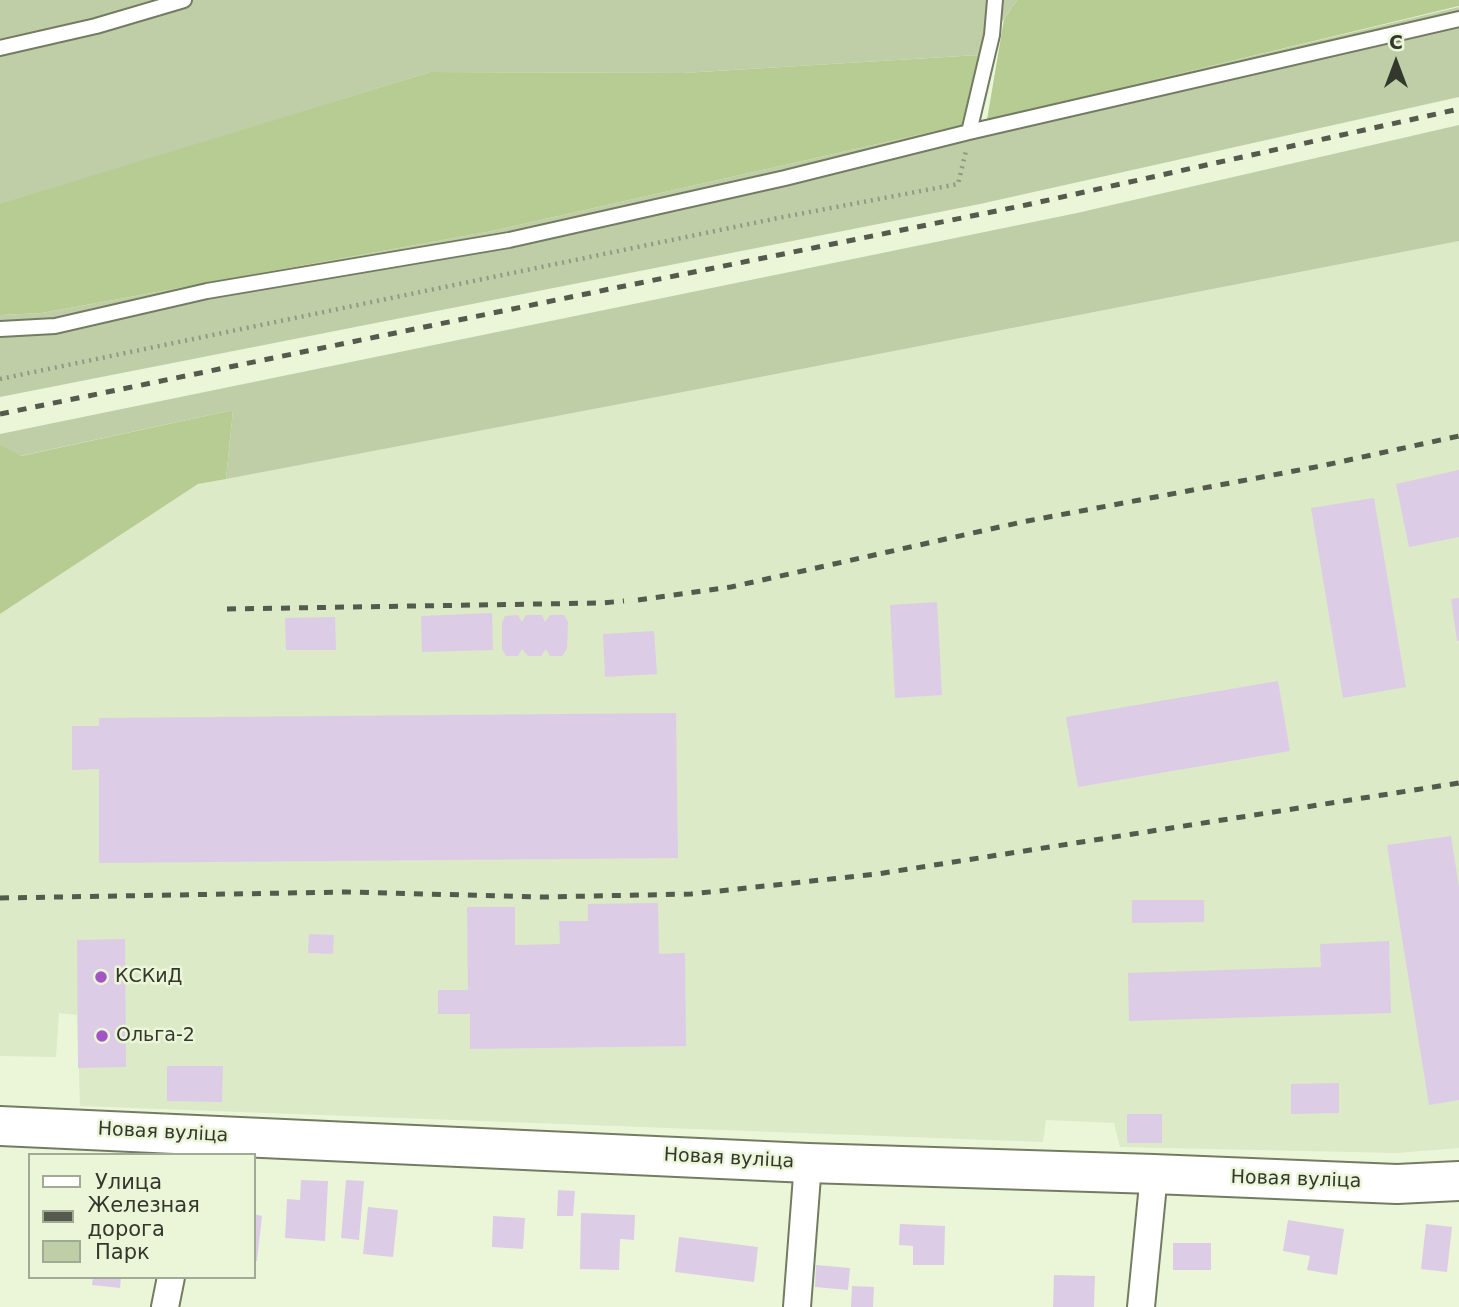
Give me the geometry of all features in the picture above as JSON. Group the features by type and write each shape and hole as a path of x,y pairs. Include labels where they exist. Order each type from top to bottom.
{"street":[{"name":"Новая вуліца","path":"0,1126 198,1145 1397,1184 1459,1181"},
{"path":"797,1307 808,1163"},
{"path":"1141,1307 1154,1174"},
{"path":"165,1307 171,1279"}],"lane":[{"path":"0,48 96,26 184,0"},
{"path":"970,132 992,35 995,0"},
{"path":"0,329 55,327 207,291 509,240 785,178 970,132 1459,19"}],"path":[{"path":"0,379 765,221 958,184 970,132"}],"shaded area":[{"path":"1459,241 1459,1148 1397,1153 1120,1147 1114,1123 1046,1120 1043,1142 80,1106 77,1015 59,1013 56,1057 0,1056 0,614 198,484"}],"green space":[{"path":"0,0 1017,0 979,55 683,73 430,72 0,205"},
{"path":"1017,0 1459,0 1459,6 987,120 1004,19"},
{"path":"1459,7 1459,97 980,204 0,397 0,315 42,313 492,231 962,125"},
{"path":"979,55 962,125 492,231 42,313 0,315 0,204 430,72 683,73"},
{"path":"1459,125 1459,241 226,479 233,410 20,456 0,444 0,434 1077,213"},
{"path":"233,410 226,479 198,484 0,614 0,444 21,456"}],"building":[{"path":"1459,470 1459,537 1409,547 1396,484"},
{"path":"1374,498 1406,687 1343,698 1311,508"},
{"path":"1459,598 1459,641 1457,641 1451,599"},
{"path":"937,602 942,695 895,698 890,605"},
{"path":"492,613 493,650 422,652 421,616"},
{"path":"518,615 522,622 526,615 542,615 545,622 550,615 564,615 568,622 567,649 562,656 550,656 546,649 541,656 528,656 522,649 518,656 506,656 502,649 502,623 505,616"},
{"path":"335,617 336,650 286,650 285,618"},
{"path":"654,631 657,674 605,677 603,634"},
{"path":"1278,681 1290,751 1078,787 1066,717"},
{"path":"676,713 678,858 99,863 99,769 72,770 72,726 99,726 99,718"},
{"path":"1451,836 1459,888 1459,1100 1429,1105 1387,845"},
{"path":"1132,900 1204,900 1204,922 1132,923"},
{"path":"658,903 659,954 685,953 686,1046 470,1049 470,1014 438,1014 438,990 468,990 467,907 515,907 515,945 560,944 559,921 588,921 588,904"},
{"path":"309,934 334,935 333,954 308,953"},
{"name":"КСКиД","path":"125,939 126,1067 78,1068 77,940"},
{"path":"1389,941 1391,1013 1129,1021 1128,973 1321,967 1320,944"},
{"path":"167,1066 223,1066 222,1102 167,1101"},
{"path":"1339,1083 1339,1113 1291,1114 1291,1084"},
{"path":"1127,1114 1162,1114 1162,1143 1127,1143"},
{"path":"301,1180 328,1181 325,1241 285,1238 287,1199 300,1200"},
{"path":"346,1180 364,1181 359,1240 341,1238"},
{"path":"558,1190 575,1191 573,1216 557,1216"},
{"path":"368,1207 398,1210 393,1257 363,1254"},
{"path":"581,1213 635,1215 634,1240 620,1239 619,1270 580,1269"},
{"path":"256,1214 262,1216 256,1261"},
{"path":"493,1216 525,1218 523,1249 492,1247"},
{"path":"1288,1220 1344,1229 1337,1275 1307,1270 1310,1256 1283,1251"},
{"path":"900,1224 945,1226 944,1265 913,1265 913,1246 899,1245"},
{"path":"1426,1224 1452,1227 1447,1272 1421,1269"},
{"path":"679,1237 758,1247 754,1282 675,1272"},
{"path":"1173,1243 1211,1243 1211,1270 1173,1270"},
{"path":"816,1265 850,1268 848,1290 815,1287"},
{"path":"1054,1275 1095,1276 1094,1307 1053,1307"},
{"path":"93,1279 121,1279 120,1288 92,1285"},
{"path":"852,1286 874,1287 873,1307 851,1307"}],"railway":[{"path":"0,414 1026,205 1459,109"},
{"path":"638,600 731,587 1022,522 1321,466 1459,436"},
{"path":"227,609 624,601"},
{"path":"0,898 346,892 544,897 691,894 877,874 1459,783"}],"place":[{"name":"КСКиД","path":"101,977"},
{"name":"Ольга-2","path":"102,1036"}]}
